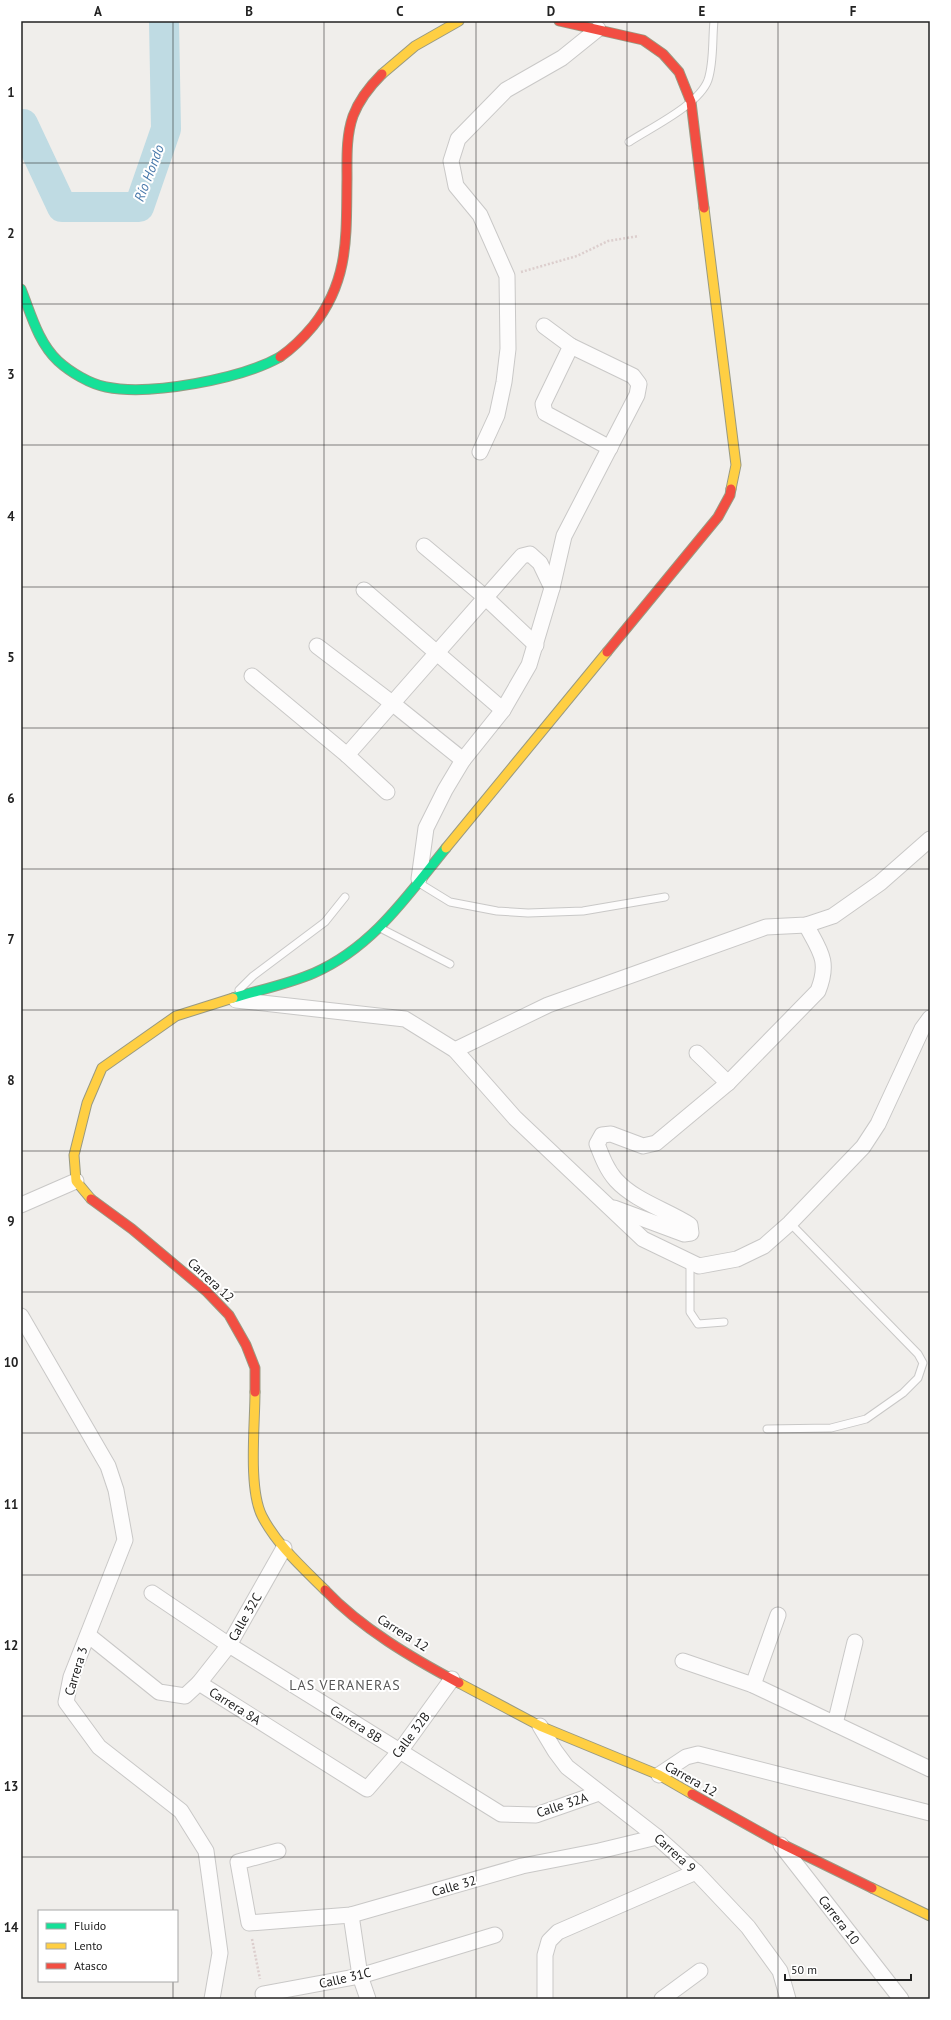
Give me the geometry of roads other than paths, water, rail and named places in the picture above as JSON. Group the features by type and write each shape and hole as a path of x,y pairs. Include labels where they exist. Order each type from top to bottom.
{"street":[{"path":"21,289 45,345 60,363 104,387 130,390 194,383 256,368 288,351 314,324 335,290 343,260 347,139 356,109 370,86 388,66 443,28 459,21"},
{"path":"21,1206 76,1181 74,1155 87,1103 102,1068 176,1016 232,1000 314,973 353,951 380,928 718,517 730,495 736,465 691,102 679,72 663,54 643,40 559,21"},
{"path":"480,452 497,415 504,382 508,349 507,276 480,215 456,186 451,161 458,139 506,90 562,58 598,29"},
{"path":"419,882 426,828 445,790 463,760 503,710 529,665 552,588 564,536 637,395 639,384 633,376 572,346 544,326"},
{"path":"572,346 544,404 545,413 610,448"},
{"path":"424,546 485,597 536,645"},
{"path":"347,755 522,556 530,554 540,563 552,588"},
{"path":"364,590 503,710"},
{"path":"317,646 392,703 463,760"},
{"path":"252,676 347,755 387,792"},
{"path":"455,1050 548,1005 766,927 806,925 833,916 880,883 930,839"},
{"path":"607,1206 684,1234 691,1233 690,1225 634,1194 616,1180 604,1161 597,1144 602,1135 611,1134 643,1146 656,1143 728,1084 818,991 822,980 824,957 806,925"},
{"path":"232,1000 405,1019 455,1050 515,1118 643,1239 699,1266 737,1259 764,1246 790,1223 863,1147 878,1124 922,1029 930,1018"},
{"path":"697,1053 728,1084"},
{"name":"Carrera 12","path":"76,1181 88,1198 132,1229 206,1291 229,1315 246,1345 255,1368 254,1488 262,1515 284,1548 340,1606 373,1631 452,1679 540,1726 659,1775 778,1842 930,1916"},
{"name":"Carrera 3","path":"21,1316 108,1466 116,1490 125,1540 71,1678 66,1702 99,1747 182,1811 206,1851 220,1953 212,1999"},
{"name":"Calle 32C","path":"199,1683 229,1645 284,1548"},
{"name":"Carrera 8B","path":"152,1593 229,1645 501,1814"},
{"path":"753,1685 778,1614"},
{"name":"Carrera 8A","path":"88,1635 159,1692 185,1696 199,1683 367,1789"},
{"path":"835,1724 855,1642"},
{"path":"683,1661 753,1685 930,1769"},
{"name":"Calle 32B","path":"367,1789 400,1751 452,1679"},
{"name":"Carrera 9","path":"540,1726 555,1751 567,1767 657,1837 696,1872 748,1927 780,1971 788,1999"},
{"path":"659,1775 686,1757 698,1754 930,1813"},
{"name":"Calle 32A","path":"501,1814 536,1816 599,1793"},
{"name":"Calle 32","path":"278,1850 238,1862 249,1923 351,1915 522,1866 599,1851 657,1837"},
{"name":"Carrera 10","path":"778,1842 901,1999"},
{"path":"546,1999 545,1955 549,1941 558,1932 696,1872"},
{"path":"351,1915 360,1976 368,1999"},
{"name":"Calle 31C","path":"263,1994 360,1976 495,1935"},
{"path":"662,1999 700,1971"}],"lane":[{"path":"629,142 691,102 708,81 714,21"},
{"path":"21,312 30,307"},
{"path":"419,882 450,902 497,911 528,914 583,911 665,897"},
{"path":"232,1000 253,976 325,922 345,897"},
{"path":"380,928 450,964"},
{"path":"767,1429 831,1428 866,1420 903,1393 918,1378 923,1363 918,1354 790,1223"},
{"path":"690,1261 690,1312 698,1324 724,1322"}],"waterway":[{"name":"Río Hondo","path":"21,124 23,124 62,207 139,207 166,129 164,21"}],"district":[{"name":"LAS VERANERAS","path":"345,1685"}]}
